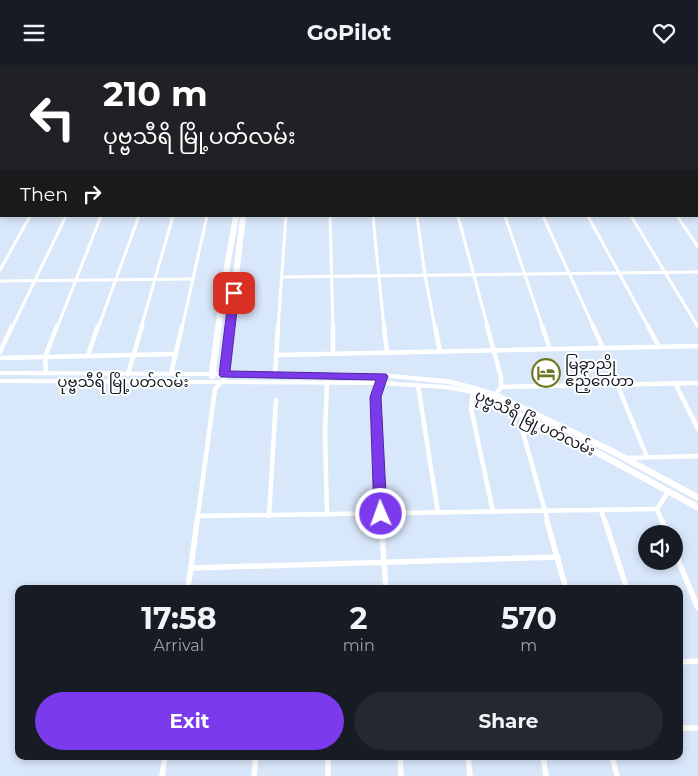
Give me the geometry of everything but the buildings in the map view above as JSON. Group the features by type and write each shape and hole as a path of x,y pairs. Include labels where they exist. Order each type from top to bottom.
{"main road":[{"path":"213,386 225,279 236,217"},
{"path":"223,379 243,217"},
{"name":"ပုဗ္ဗသီရိ မြို့ပတ်လမ်း","path":"0,373 213,374 223,379 327,383 381,379 446,387 472,392 608,454 625,458 698,498"},
{"name":"ပုဗ္ဗသီရိ မြို့ပတ်လမ်း","path":"0,381 213,386 223,379 275,375 450,382 477,387 495,395 608,454 668,492 698,508"}],"street":[{"path":"0,270 29,217"},
{"path":"0,352 66,217"},
{"path":"46,373 45,357 101,217"},
{"path":"88,355 138,217"},
{"path":"128,373 173,217"},
{"path":"171,374 207,217"},
{"path":"275,375 286,217"},
{"path":"330,217 333,276 333,354"},
{"path":"373,217 387,353"},
{"path":"417,217 425,275 440,352"},
{"path":"458,217 501,377 501,387 495,395"},
{"path":"504,217 550,349"},
{"path":"542,217 603,348"},
{"path":"589,217 659,347"},
{"path":"632,217 698,327"},
{"path":"678,217 698,247"},
{"path":"282,277 698,273"},
{"path":"0,281 192,279"},
{"path":"276,355 698,346"},
{"path":"0,357 176,353"},
{"path":"381,379 376,397 386,585"},
{"path":"327,383 325,432 327,515"},
{"path":"675,383 698,429"},
{"path":"501,387 698,383"},
{"path":"618,384 647,457"},
{"path":"418,385 438,513"},
{"path":"189,585 213,386"},
{"path":"472,392 471,408 492,512"},
{"path":"269,516 276,400"},
{"path":"528,419 524,422 522,429 565,585"},
{"path":"625,458 698,456"},
{"path":"657,509 668,492"},
{"path":"198,517 657,509"},
{"path":"657,509 663,525"},
{"path":"601,511 626,585"},
{"path":"192,568 558,557"},
{"path":"682,570 698,608"},
{"path":"683,662 698,661"},
{"path":"683,728 698,728"},
{"path":"162,776 164,760"},
{"path":"254,776 256,760"},
{"path":"328,760 328,776"},
{"path":"400,760 401,776"},
{"path":"468,760 470,776"},
{"path":"544,760 546,776"},
{"path":"613,760 617,776"}],"place":[{"name":"မြခွာညို ဧည့်ဂေဟာ","path":"546,373"}],"route":[{"path":"234,293 224,375 382,376 376,397 381,514"}]}
